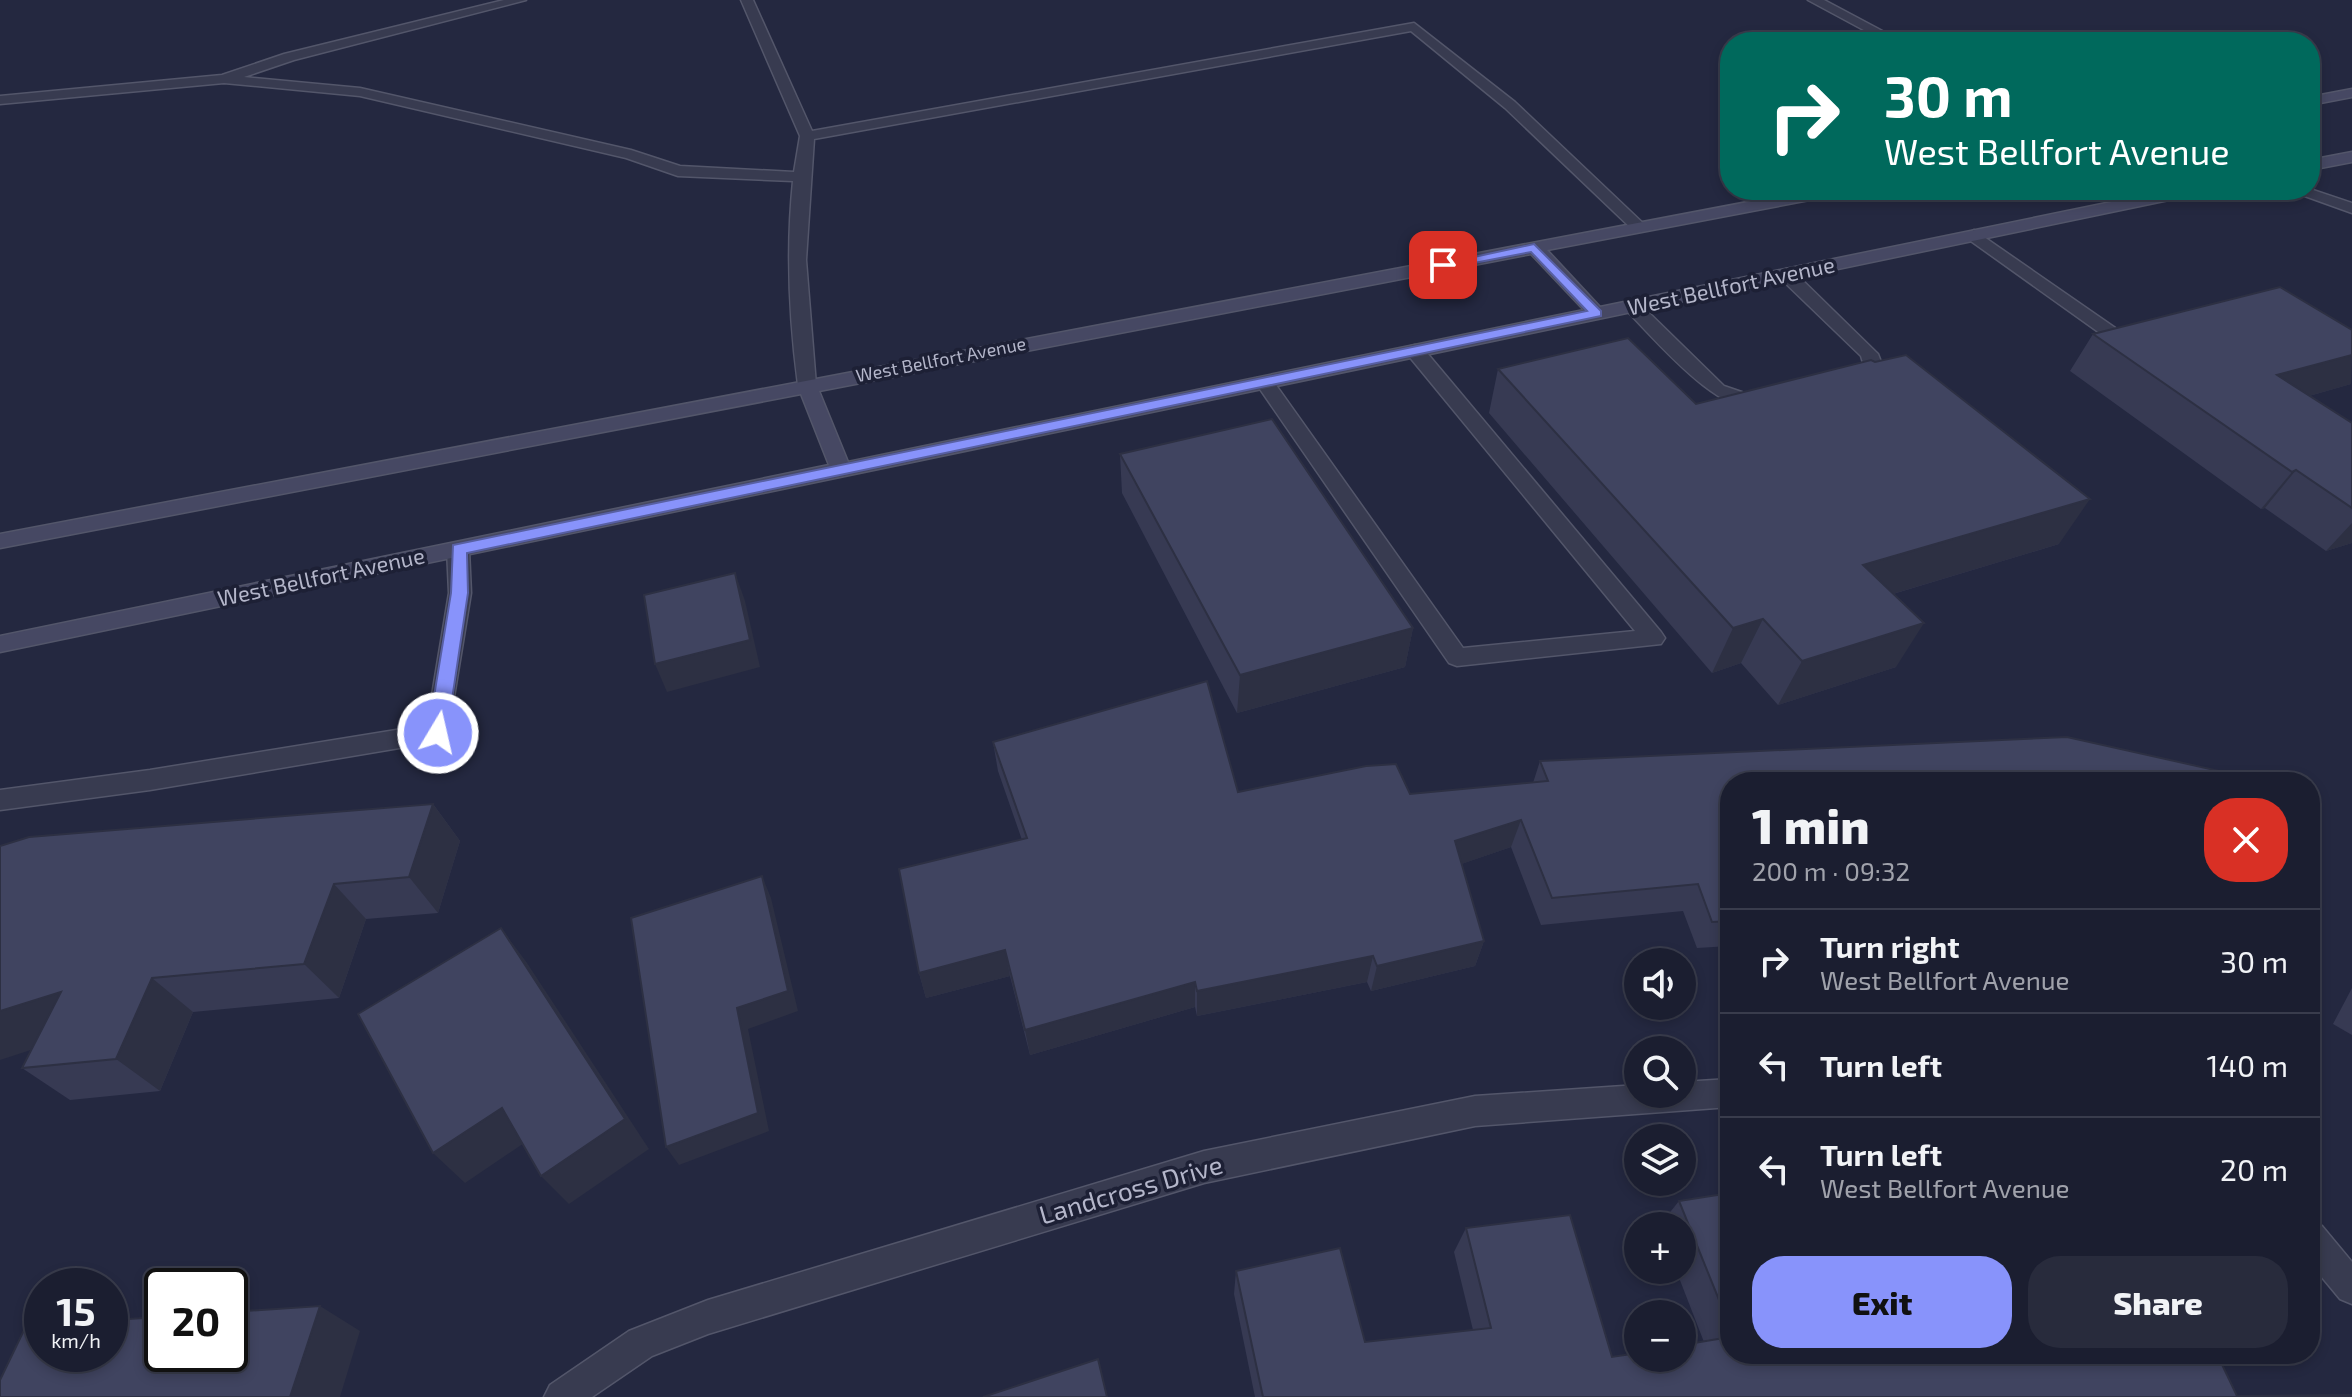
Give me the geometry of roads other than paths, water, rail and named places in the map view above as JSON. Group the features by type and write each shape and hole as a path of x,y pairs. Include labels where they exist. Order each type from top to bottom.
{"main road":[{"path":"2320,99 2352,93"},
{"path":"2320,163 2352,157"},
{"name":"West Bellfort Avenue","path":"0,541 1783,200"},
{"name":"West Bellfort Avenue","path":"0,644 2143,200"},
{"path":"1534,247 1596,313"},
{"path":"807,385 841,470"}],"street":[{"path":"224,79 289,57 520,0"},
{"path":"747,0 807,136 799,177 800,348 807,385"},
{"path":"1814,0 1876,32"},
{"path":"807,136 1414,27 1510,105 1639,227"},
{"path":"0,100 224,79 360,92 631,155 678,171 799,177"},
{"path":"2320,198 2352,208"},
{"path":"1974,235 2131,347"},
{"path":"1786,274 1869,354 1874,367 1867,375 1854,385 1834,390"},
{"path":"1632,306 1717,390 1741,401 1765,406 1775,403"},
{"path":"1264,382 1457,657 1653,638 1415,351"},
{"path":"0,800 150,780 438,733 460,593 458,549"},
{"name":"Landcross Drive","path":"562,1397 641,1343 708,1317 1204,1167 1475,1111 1720,1094"},
{"path":"2320,1250 2352,1287"}]}
